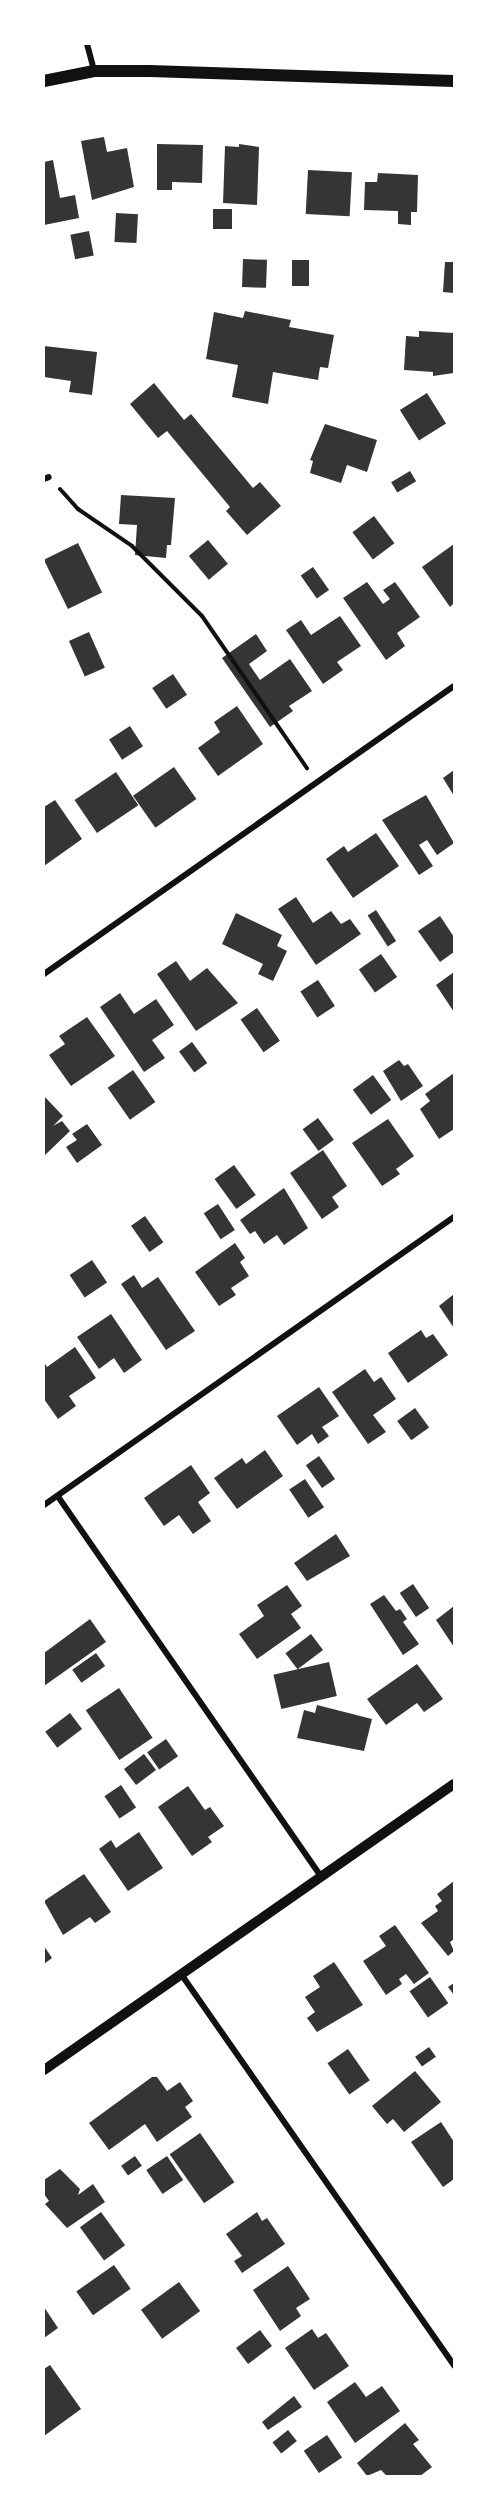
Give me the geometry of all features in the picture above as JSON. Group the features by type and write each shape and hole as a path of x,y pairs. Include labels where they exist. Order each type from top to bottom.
{"main road":[{"path":"44,81 94,71 454,81"}],"street":[{"path":"87,44 94,71"},
{"path":"44,974 318,784 454,686"},
{"path":"44,1505 59,1498 454,1217"},
{"path":"59,1498 321,1876"},
{"path":"44,2070 454,1784"},
{"path":"181,1974 454,2366"}],"path":[{"path":"46,478 78,510 132,546 202,616 318,784"}],"building":[{"path":"104,137 107,152 127,148 134,187 92,200 81,141"},
{"path":"157,144 203,145 202,183 172,182 172,190 157,190"},
{"path":"239,144 259,147 257,205 223,203 225,146 239,147"},
{"path":"53,160 60,198 75,195 79,218 44,225 44,162"},
{"path":"308,170 352,172 350,216 306,214"},
{"path":"378,173 418,175 417,212 411,212 411,225 398,224 398,211 364,210 365,182 377,182"},
{"path":"213,209 232,209 232,229 213,229"},
{"path":"116,213 138,214 136,243 114,242"},
{"path":"89,231 94,256 75,259 70,235"},
{"path":"243,259 267,260 266,288 242,287"},
{"path":"292,260 309,260 309,286 292,286"},
{"path":"445,262 454,262 454,293 443,292"},
{"path":"245,311 291,320 289,327 334,335 328,368 320,367 318,380 273,372 268,404 232,397 238,365 206,359 214,312 243,318"},
{"path":"419,331 454,333 454,373 433,376 433,372 404,370 406,336 419,337"},
{"path":"44,346 97,352 92,395 69,392 71,381 44,377"},
{"path":"154,383 184,420 191,414 253,488 260,482 281,506 247,535 226,511 230,507 167,431 158,438 130,404"},
{"path":"427,393 446,424 419,440 400,410"},
{"path":"325,424 377,440 367,472 347,465 341,483 310,473 313,461 310,460"},
{"path":"410,471 416,481 397,493 391,482"},
{"path":"121,495 175,498 171,545 167,545 166,558 135,555 137,525 119,524"},
{"path":"374,516 394,543 373,559 352,532"},
{"path":"208,540 228,564 209,580 189,556"},
{"path":"78,543 102,592 68,609 44,560"},
{"path":"454,544 454,603 450,607 422,567"},
{"path":"313,567 329,590 317,599 301,576"},
{"path":"367,582 383,604 390,599 383,590 395,582 420,617 397,633 405,646 386,660 343,598"},
{"path":"340,616 361,646 337,662 343,670 323,684 286,630 301,620 311,635"},
{"path":"89,632 105,668 85,677 69,641"},
{"path":"256,634 267,651 249,664 260,680 290,659 312,691 289,706 293,711 270,727 222,658"},
{"path":"173,674 187,695 166,709 152,688"},
{"path":"237,706 263,744 218,776 198,748 220,732 214,722"},
{"path":"130,726 143,746 122,760 109,740"},
{"path":"174,767 196,799 155,828 133,796"},
{"path":"454,770 454,796 443,778"},
{"path":"116,772 138,805 97,833 75,800"},
{"path":"426,795 454,843 437,855 427,840 419,845 433,866 419,875 382,820"},
{"path":"55,800 82,839 44,866 44,807"},
{"path":"376,833 399,866 353,898 326,859 344,846 348,852"},
{"path":"296,897 313,923 331,911 341,924 350,919 361,934 316,965 278,909"},
{"path":"376,910 396,941 388,946 368,915"},
{"path":"236,913 282,935 277,946 287,951 273,981 258,974 263,964 222,944"},
{"path":"440,916 454,937 454,952 440,962 418,931"},
{"path":"381,954 397,977 375,992 359,969"},
{"path":"176,961 190,981 207,968 238,1003 196,1031 157,974"},
{"path":"454,972 454,1012 436,985"},
{"path":"318,980 335,1006 317,1017 300,991"},
{"path":"120,993 134,1014 156,999 174,1025 152,1040 165,1058 144,1072 100,1007"},
{"path":"257,1008 280,1041 264,1052 241,1019"},
{"path":"87,1017 115,1056 71,1086 49,1055 65,1044 59,1036"},
{"path":"192,1042 207,1063 194,1072 179,1051"},
{"path":"399,1060 404,1066 408,1064 423,1086 401,1101 383,1071"},
{"path":"133,1070 155,1102 130,1120 108,1088"},
{"path":"454,1073 454,1129 439,1139 420,1109 430,1101 425,1094"},
{"path":"373,1075 391,1100 371,1115 353,1090"},
{"path":"44,1096 63,1116 53,1126 62,1121 70,1131 44,1156"},
{"path":"318,1118 334,1140 318,1151 303,1129"},
{"path":"388,1119 414,1156 396,1169 400,1174 382,1186 352,1143"},
{"path":"87,1124 102,1145 77,1163 66,1147 77,1140 72,1134"},
{"path":"323,1150 347,1186 332,1197 339,1207 322,1219 290,1173"},
{"path":"234,1165 256,1195 236,1209 215,1179"},
{"path":"284,1188 308,1228 284,1245 277,1235 264,1244 255,1231 250,1234 240,1220"},
{"path":"218,1204 235,1230 221,1239 204,1213"},
{"path":"145,1216 163,1242 149,1252 131,1226"},
{"path":"235,1243 245,1258 240,1262 249,1276 231,1288 236,1295 219,1306 195,1272"},
{"path":"92,1260 107,1282 85,1297 70,1275"},
{"path":"134,1275 142,1288 158,1277 195,1331 166,1350 121,1284"},
{"path":"454,1294 454,1328 439,1306"},
{"path":"111,1314 142,1360 124,1373 114,1358 99,1369 77,1337"},
{"path":"421,1330 426,1338 433,1334 448,1355 408,1383 388,1353"},
{"path":"75,1347 96,1378 69,1396 76,1406 58,1419 44,1399 44,1362 47,1367"},
{"path":"365,1369 374,1382 381,1377 396,1399 373,1415 386,1432 368,1444 332,1392"},
{"path":"319,1387 339,1416 322,1427 329,1436 318,1444 312,1434 297,1445 277,1416"},
{"path":"415,1408 429,1427 411,1440 397,1421"},
{"path":"265,1450 283,1476 237,1509 214,1478 242,1458 246,1464"},
{"path":"319,1456 335,1479 322,1488 306,1465"},
{"path":"191,1465 210,1493 198,1502 211,1521 193,1534 179,1515 164,1526 144,1498"},
{"path":"305,1479 324,1507 308,1518 289,1490"},
{"path":"336,1534 350,1556 307,1581 294,1563"},
{"path":"413,1584 429,1608 416,1617 400,1593"},
{"path":"287,1585 302,1606 291,1614 301,1628 257,1659 239,1634 264,1616 257,1605"},
{"path":"384,1595 396,1611 400,1609 407,1619 403,1622 419,1644 403,1655 370,1604"},
{"path":"454,1606 454,1647 436,1620"},
{"path":"90,1619 106,1642 44,1686 44,1653"},
{"path":"311,1634 323,1650 297,1669 285,1653"},
{"path":"96,1653 105,1666 81,1683 72,1670"},
{"path":"329,1662 337,1696 281,1709 273,1675"},
{"path":"417,1664 443,1699 424,1712 417,1703 386,1725 367,1699"},
{"path":"119,1688 153,1738 119,1760 86,1710"},
{"path":"317,1705 372,1719 364,1751 297,1738 304,1710 315,1713"},
{"path":"70,1713 82,1729 57,1748 45,1732"},
{"path":"166,1739 178,1756 159,1769 147,1752"},
{"path":"144,1754 156,1770 136,1785 124,1769"},
{"path":"121,1785 136,1807 120,1819 104,1796"},
{"path":"188,1786 205,1810 210,1807 224,1826 208,1837 212,1842 192,1856 158,1807"},
{"path":"139,1832 163,1868 128,1891 99,1849 111,1840 116,1848"},
{"path":"84,1874 111,1912 95,1923 90,1917 63,1935 44,1901"},
{"path":"454,1881 454,1939 450,1942 454,1951 448,1956 421,1923 438,1911 435,1906 442,1901 437,1894"},
{"path":"395,1925 429,1973 414,1984 406,1974 399,1979 402,1984 386,1995 363,1961 386,1946 379,1936"},
{"path":"44,1946 52,1958 44,1964"},
{"path":"334,1962 363,2005 317,2032 307,2018 315,2012 305,1997 320,1987 313,1976"},
{"path":"430,1977 448,2003 428,2018 410,1991"},
{"path":"454,1983 454,1995 448,1987"},
{"path":"429,2047 436,2057 422,2067 415,2057"},
{"path":"348,2049 370,2080 349,2094 328,2063"},
{"path":"415,2071 441,2102 404,2132 393,2119 387,2124 372,2106"},
{"path":"152,2077 157,2077 167,2091 180,2082 193,2101 185,2107 192,2117 157,2142 145,2124 109,2150 89,2123"},
{"path":"441,2122 454,2142 454,2179 443,2187 411,2142"},
{"path":"200,2133 234,2182 204,2203 170,2154"},
{"path":"135,2156 142,2166 128,2176 121,2166"},
{"path":"167,2156 183,2180 162,2194 146,2170"},
{"path":"60,2169 80,2189 78,2195 93,2184 105,2202 67,2228 45,2204 49,2201 44,2194 44,2180"},
{"path":"101,2212 125,2245 104,2260 80,2227"},
{"path":"257,2212 262,2221 267,2218 285,2244 242,2273 234,2261 242,2256 226,2234"},
{"path":"114,2265 131,2289 93,2315 76,2291"},
{"path":"288,2266 310,2299 296,2308 301,2316 280,2331 253,2290"},
{"path":"179,2282 200,2311 162,2339 141,2310"},
{"path":"44,2307 58,2328 44,2338"},
{"path":"312,2329 318,2338 326,2333 349,2366 314,2390 285,2348"},
{"path":"260,2330 272,2346 248,2364 236,2348"},
{"path":"50,2365 81,2409 44,2436 44,2369"},
{"path":"355,2382 366,2397 382,2386 400,2411 355,2443 327,2402"},
{"path":"294,2396 302,2407 268,2430 262,2422"},
{"path":"405,2423 419,2440 413,2444 432,2467 420,2476 387,2476 381,2470 367,2476 357,2463"},
{"path":"288,2430 297,2441 281,2453 272,2443"},
{"path":"327,2435 342,2457 319,2473 304,2451"}]}
